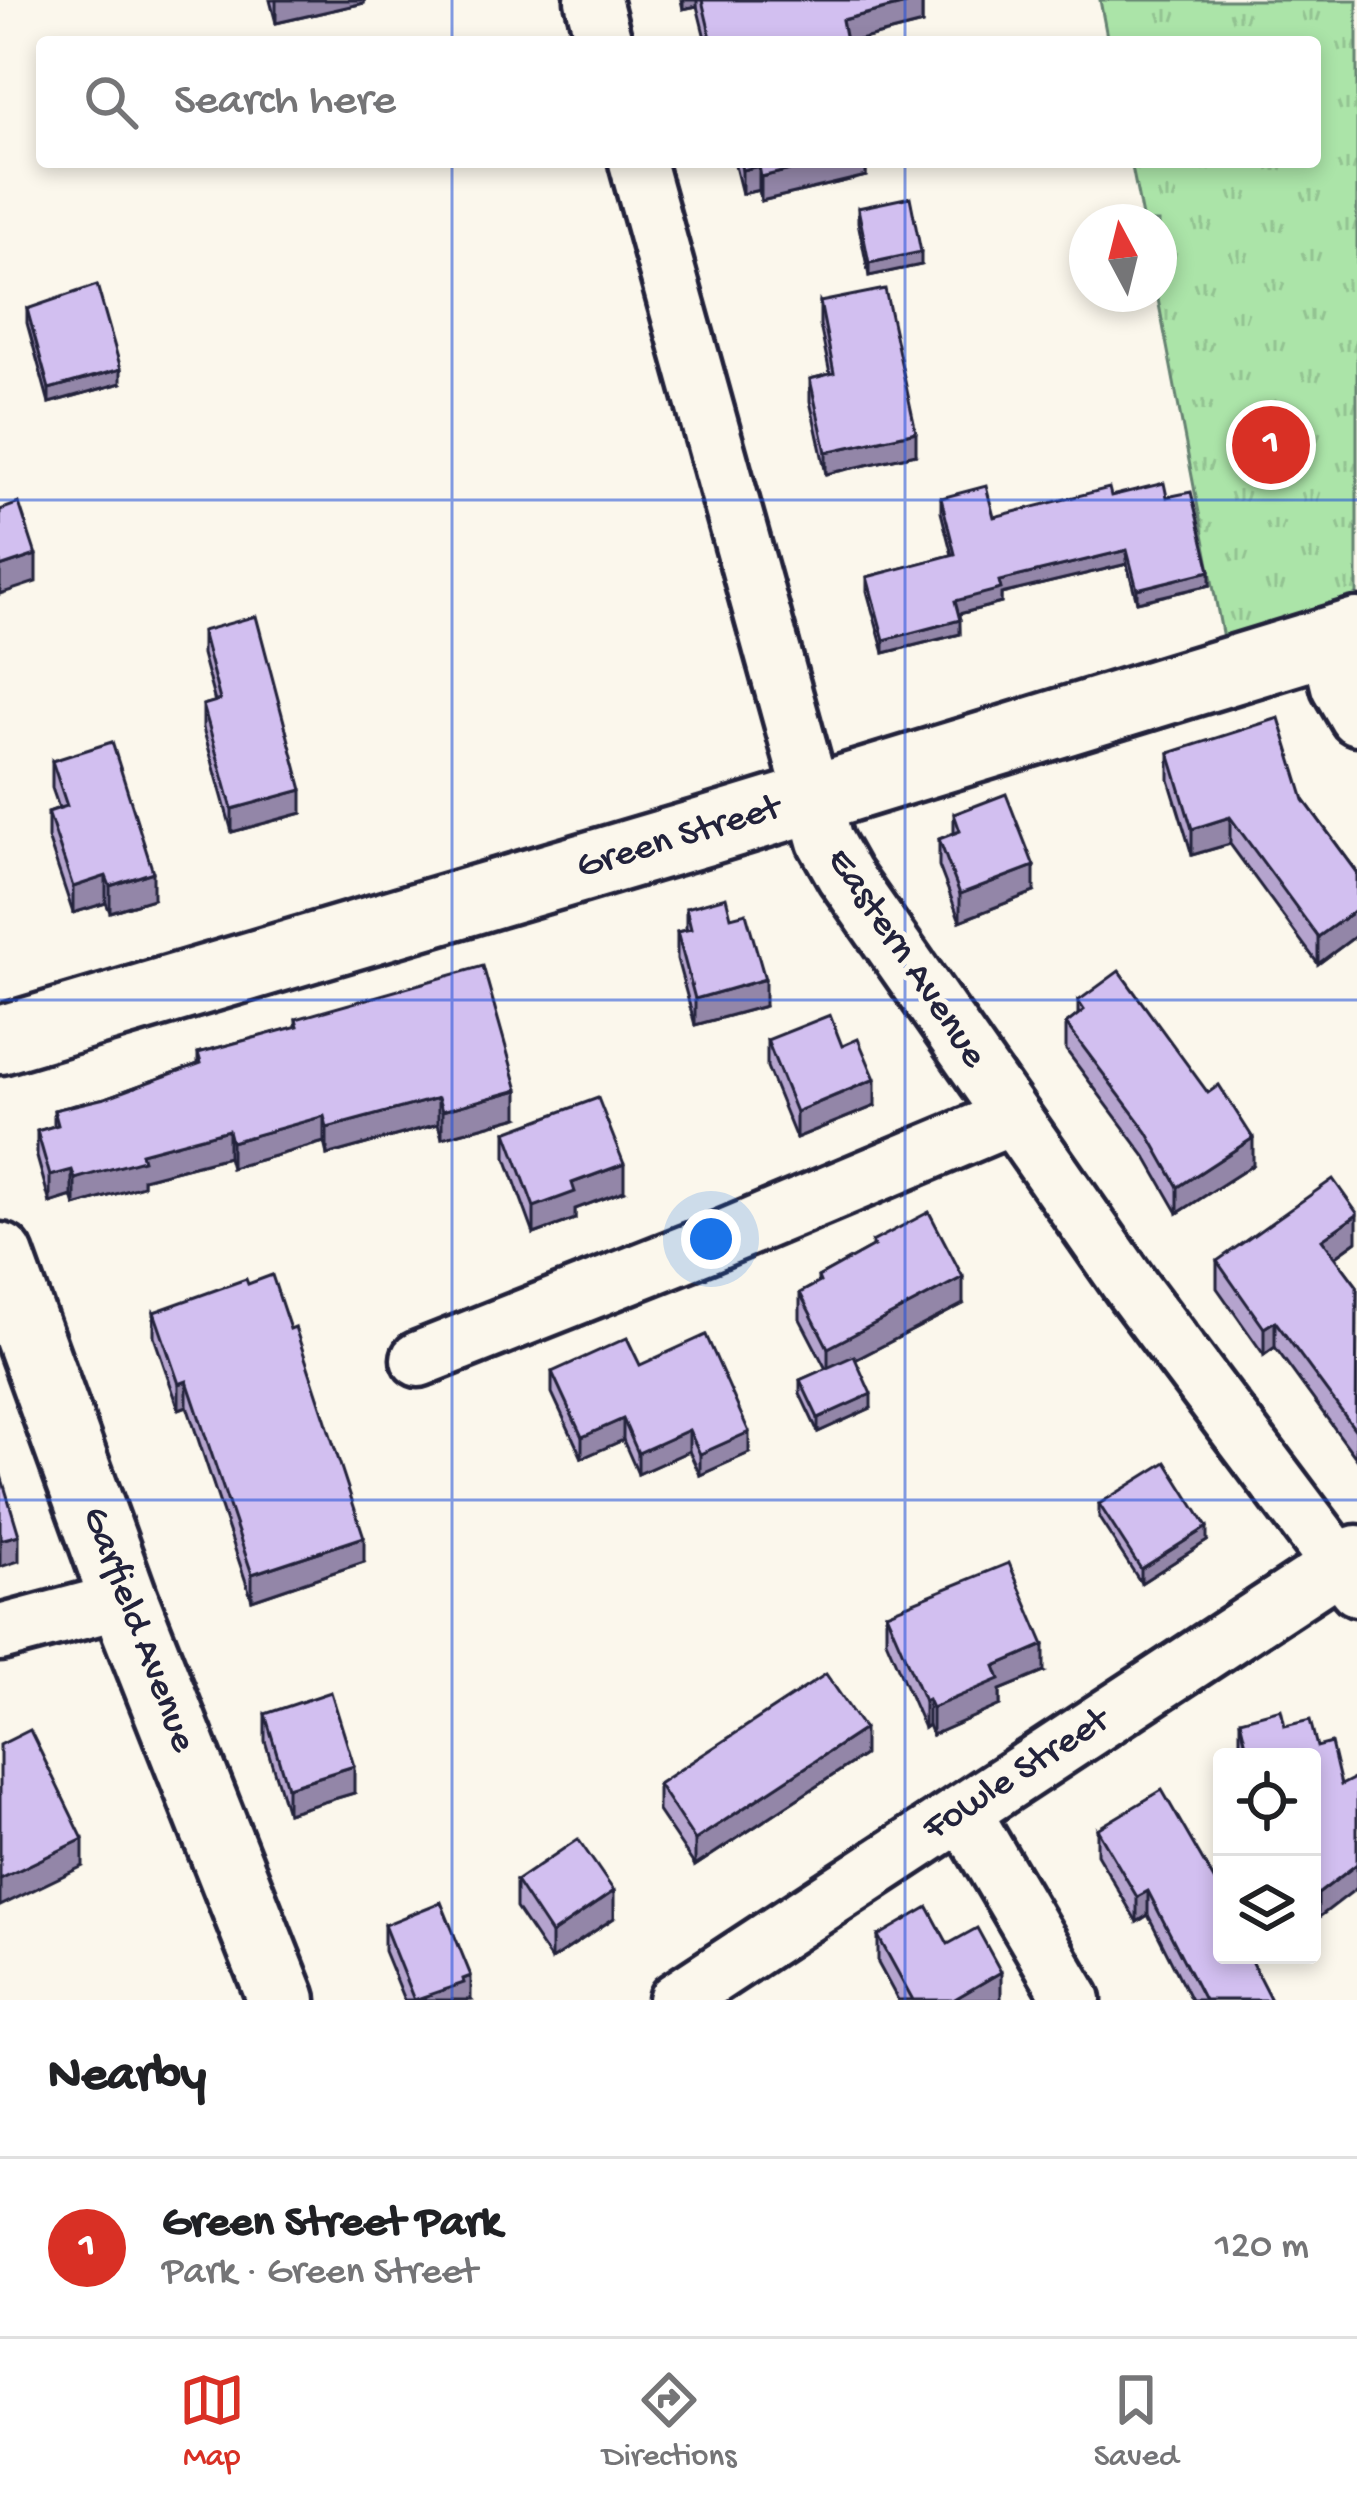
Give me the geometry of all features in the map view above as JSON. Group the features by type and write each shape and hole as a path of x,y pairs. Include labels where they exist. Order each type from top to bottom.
{"street":[{"path":"592,0 602,36"},
{"name":"Eastern Avenue","path":"639,168 824,841 1012,1118 1351,1569"},
{"path":"1342,636 1339,686 1357,717"},
{"name":"Green Street","path":"0,1040 814,799 1342,636"},
{"path":"419,1359 1012,1118"},
{"name":"Garfield Avenue","path":"0,1257 124,1600 283,2000"},
{"name":"Fowle Street","path":"676,2000 963,1812 1351,1569"},
{"path":"0,1633 124,1600"},
{"path":"963,1812 1073,2000"}],"green space":[{"path":"1100,0 1357,0 1357,596 1223,638 1160,312 1177,312 1177,204 1139,204 1132,168 1321,168 1321,36 1107,36"}],"building":[{"path":"702,0 920,0 842,20 845,36 711,36"},
{"path":"759,168 798,168 761,177"},
{"path":"910,197 921,252 869,263 858,208"},
{"path":"97,285 121,369 49,389 27,309"},
{"path":"885,289 916,432 826,452 810,379 834,373 820,302"},
{"path":"1164,483 1167,497 1191,492 1210,571 1137,589 1127,550 999,581 1001,589 955,601 960,620 884,640 867,577 955,554 941,498 986,486 994,517 1109,488 1111,496"},
{"path":"19,503 36,555 0,567 0,510"},
{"path":"256,616 302,790 232,809 203,705 220,700 202,631"},
{"path":"1279,718 1304,800 1357,872 1357,909 1318,937 1230,817 1192,829 1169,753"},
{"path":"112,742 153,872 110,886 106,876 73,887 48,812 67,806 52,761"},
{"path":"1006,794 1034,866 960,894 939,839 960,831 954,814"},
{"path":"726,897 731,917 746,913 765,979 695,999 677,932 691,929 686,908"},
{"path":"483,966 518,1090 442,1111 438,1098 327,1128 324,1116 231,1142 228,1130 141,1153 143,1160 75,1179 72,1170 50,1176 37,1131 58,1125 54,1110 105,1098 201,1063 198,1053 298,1026 296,1019"},
{"path":"1119,971 1208,1093 1219,1085 1253,1138 1178,1187 1147,1132 1066,1024 1084,1010 1078,1001"},
{"path":"830,1015 842,1046 858,1039 875,1079 796,1112 767,1040"},
{"path":"598,1098 624,1164 572,1183 575,1192 534,1207 506,1132"},
{"path":"1333,1179 1357,1213 1322,1239 1357,1286 1356,1431 1275,1321 1264,1328 1217,1261"},
{"path":"929,1212 963,1277 828,1348 800,1293 820,1282 818,1277 874,1246 872,1242"},
{"path":"272,1275 290,1329 295,1327 364,1537 252,1574 187,1381 179,1384 154,1312 246,1279 248,1284"},
{"path":"706,1335 749,1432 700,1454 689,1430 638,1453 623,1419 582,1437 552,1372 627,1338 640,1365"},
{"path":"854,1356 871,1394 818,1418 800,1380"},
{"path":"1166,1462 1207,1527 1141,1569 1099,1504"},
{"path":"0,1472 19,1535 0,1540"},
{"path":"1009,1563 1044,1645 995,1666 1000,1679 932,1708 928,1699 924,1701 886,1613"},
{"path":"826,1674 864,1729 695,1840 658,1784"},
{"path":"331,1692 354,1766 287,1787 265,1714"},
{"path":"1281,1709 1285,1726 1310,1720 1317,1747 1331,1743 1341,1785 1357,1777 1357,1864 1321,1892 1321,1748 1247,1748 1240,1720"},
{"path":"30,1730 83,1839 0,1879 0,1745"},
{"path":"1162,1790 1213,1878 1213,1964 1253,1964 1271,2000 1204,2000 1148,1891 1137,1897 1097,1829"},
{"path":"578,1839 614,1891 551,1934 516,1881"},
{"path":"441,1902 471,1976 464,1983 414,2000 384,1925"},
{"path":"928,1907 948,1944 977,1928 1001,1972 953,2000 913,2000 878,1936"}],"place":[{"name":"Green Street Park","path":"1271,445"}]}
